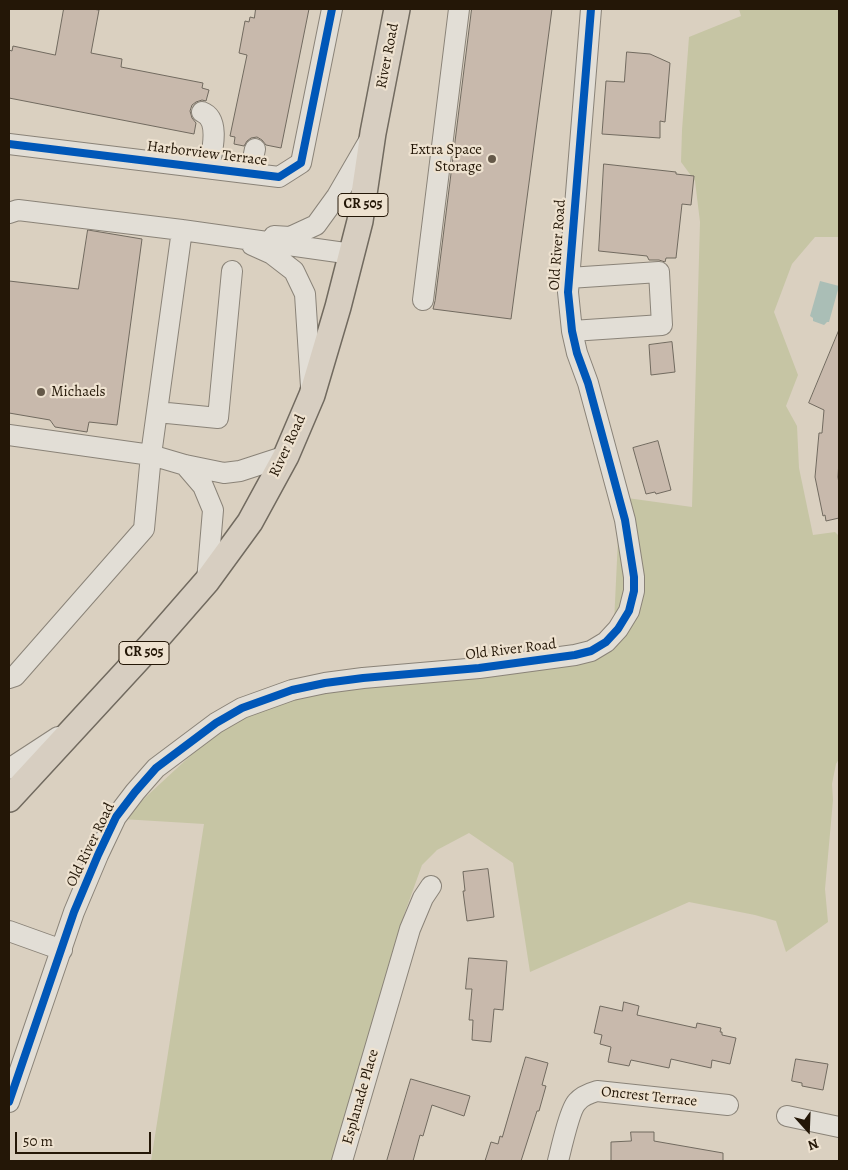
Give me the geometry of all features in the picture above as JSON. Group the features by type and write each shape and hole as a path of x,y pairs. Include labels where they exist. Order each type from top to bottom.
{"main road":[{"name":"River Road","path":"9,799 208,581 250,522 286,456 312,395 352,254 360,221 373,133 397,9"}],"street":[{"name":"Harborview Terrace","path":"9,144 279,177 301,163 332,9"},
{"path":"424,300 459,9"},
{"name":"Old River Road","path":"9,1102 74,912 98,855 116,817 156,768 216,723 242,708 292,690 363,678 479,668 576,655 591,651 606,642 618,630 628,611 634,592 634,577 625,520 588,383 577,353 572,331 568,292 591,9"},
{"path":"202,112 207,114 212,123 214,138 210,168"},
{"path":"245,239 258,236 290,236 316,225 337,196 373,133"},
{"path":"250,173 255,148"},
{"path":"9,213 18,210 182,230 352,254"},
{"path":"9,678 15,676 144,529 151,455 182,230"},
{"path":"245,239 272,254 294,271 305,294 312,395"},
{"path":"157,412 218,418 232,270"},
{"path":"569,278 659,272 662,325 572,331"},
{"path":"9,435 151,455 185,465 224,473 240,472 286,456"},
{"path":"185,465 203,486 213,510 208,581"},
{"path":"9,769 79,724"},
{"name":"Esplanade Place","path":"342,1161 410,929 423,898 431,886"},
{"path":"9,931 62,950"},
{"name":"Oncrest Terrace","path":"558,1161 576,1102 586,1094 597,1090 728,1106"},
{"path":"788,1116 839,1127"}],"green space":[{"path":"739,9 839,9 839,237 815,237 792,264 774,312 798,375 786,406 797,426 799,468 813,535 835,532 839,536 839,759 836,764 832,784 833,800 825,889 828,922 786,952 776,921 689,902 530,972 513,863 469,833 437,850 422,865 404,915 415,918 342,1161 151,1161 204,824 122,819 242,708 344,680 613,644 620,497 692,507 700,222 695,181 681,162 689,37 741,16"}],"shaded area":[{"path":"820,281 839,286 829,322 824,325 813,321 813,318 810,316"}],"building":[{"path":"64,9 99,10 91,53 122,59 121,67 203,83 202,88 209,90 206,101 196,102 192,105 190,111 196,123 194,134 9,98 9,50 12,51 13,46 55,55"},
{"path":"256,9 309,9 281,148 266,145 257,137 251,138 244,146 234,144 235,137 230,136 247,55 239,53 245,21 249,22 250,17 254,18"},
{"name":"Extra Space Storage","path":"472,9 552,9 511,319 433,309"},
{"path":"627,52 650,54 670,63 665,122 660,121 660,138 602,134 606,81 624,82"},
{"path":"604,164 676,172 676,174 694,176 691,205 682,204 676,258 666,258 665,262 649,260 647,256 599,251"},
{"path":"88,230 142,239 117,425 89,422 87,432 55,427 50,420 9,413 9,281 78,289"},
{"path":"839,330 839,518 826,521 825,515 823,516 815,477 819,433 822,433 824,410 809,403"},
{"path":"672,342 675,372 651,375 649,345"},
{"path":"658,441 671,490 656,494 655,492 646,494 633,448"},
{"path":"488,869 494,917 467,921 463,891 465,891 463,872"},
{"path":"469,958 507,961 503,1010 494,1009 491,1042 472,1040 473,1020 469,1020 472,989 466,989"},
{"path":"624,1002 639,1006 637,1015 696,1028 697,1023 721,1028 720,1032 722,1032 722,1035 736,1038 730,1064 712,1060 711,1068 671,1059 669,1068 631,1060 629,1066 608,1062 611,1047 600,1044 602,1035 594,1033 600,1006 622,1011"},
{"path":"526,1057 548,1063 542,1085 546,1086 521,1161 485,1161 491,1142 498,1144 500,1136 502,1137"},
{"path":"796,1059 828,1064 823,1090 802,1086 802,1083 792,1081"},
{"path":"411,1079 470,1096 464,1116 432,1105 423,1136 420,1135 413,1161 387,1161"},
{"path":"631,1132 654,1132 654,1141 723,1153 723,1161 611,1161 611,1142 631,1141"}],"cycle path":[{"path":"9,144 279,177 301,163 332,9"},
{"path":"9,1102 74,912 98,855 116,817 156,768 216,723 242,708 292,690 363,678 479,668 575,655 591,651 606,642 618,629 629,611 634,591 634,577 625,520 588,383 577,353 572,331 568,292 591,9"}],"place":[{"name":"Extra Space Storage","path":"492,159"},
{"name":"Michaels","path":"41,392"}]}
